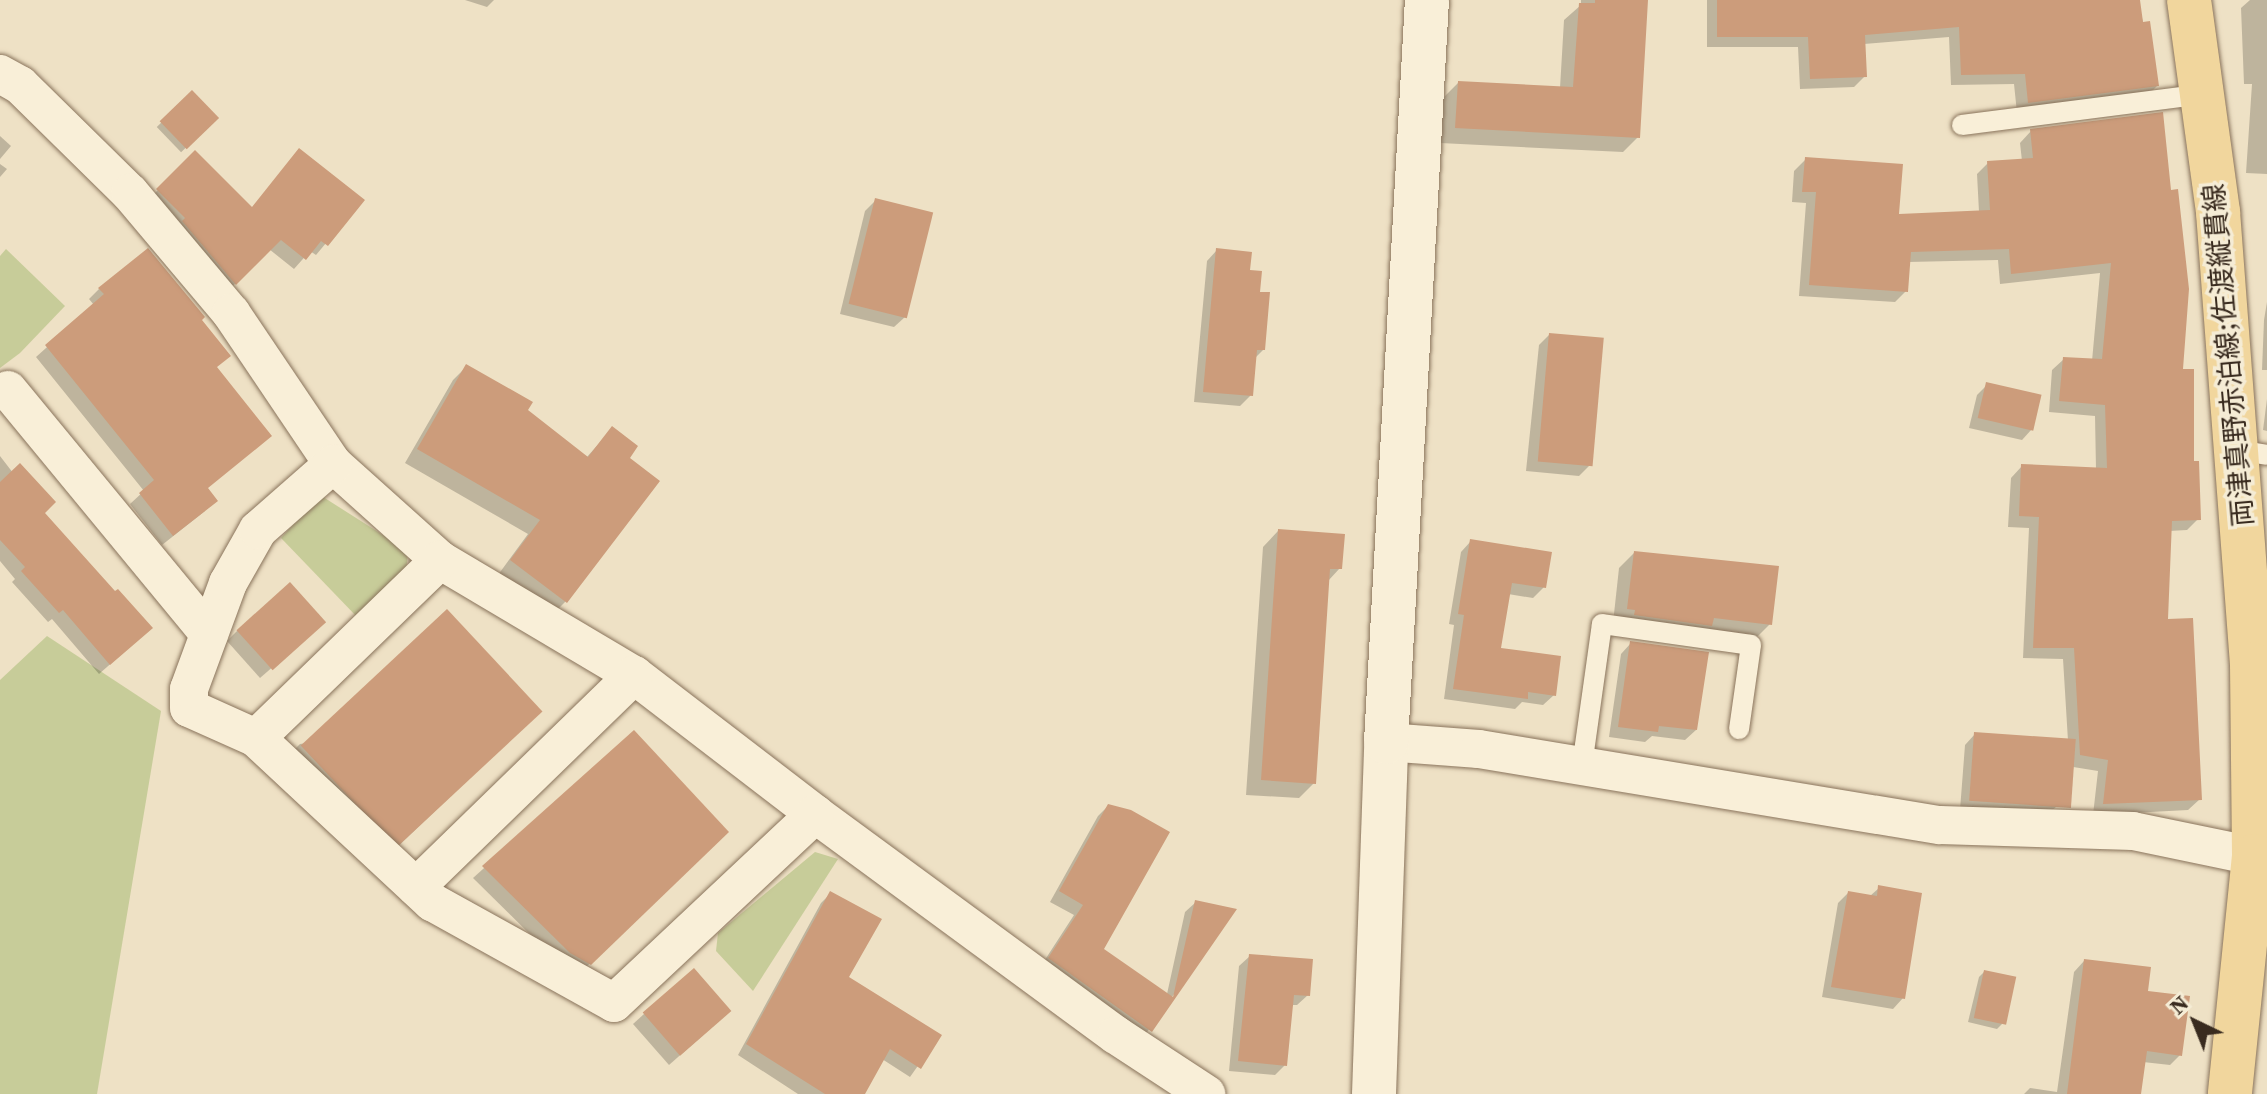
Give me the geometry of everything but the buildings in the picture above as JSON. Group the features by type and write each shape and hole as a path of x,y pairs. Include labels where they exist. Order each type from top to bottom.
{"main road":[{"name":"両津真野赤泊線;佐渡縦貫線","path":"2189,0 2252,453 2254,856 2230,1094"}],"street":[{"path":"1374,1094 1386,742 1427,0"},
{"path":"0,74 20,85 130,193 231,313 333,464 440,560 634,675 815,814 1116,1035 1206,1094"},
{"path":"8,390 209,634"},
{"path":"333,464 258,530 228,583 189,689 189,708 256,738 432,902 614,1003 815,814"},
{"path":"256,738 440,560"},
{"path":"416,887 634,675"},
{"path":"1386,742 1479,749 1940,825 2133,831 2254,856"}],"lane":[{"path":"1962,125 2203,94"},
{"path":"1582,766 1602,624 1751,645 1739,729"}],"green space":[{"path":"6,249 65,306 20,353 0,368 0,256"},
{"path":"320,495 408,551 406,574 358,618 281,538"},
{"path":"47,636 161,711 97,1094 0,1094 0,680"},
{"path":"815,852 838,859 753,991 716,951 718,933"}]}
